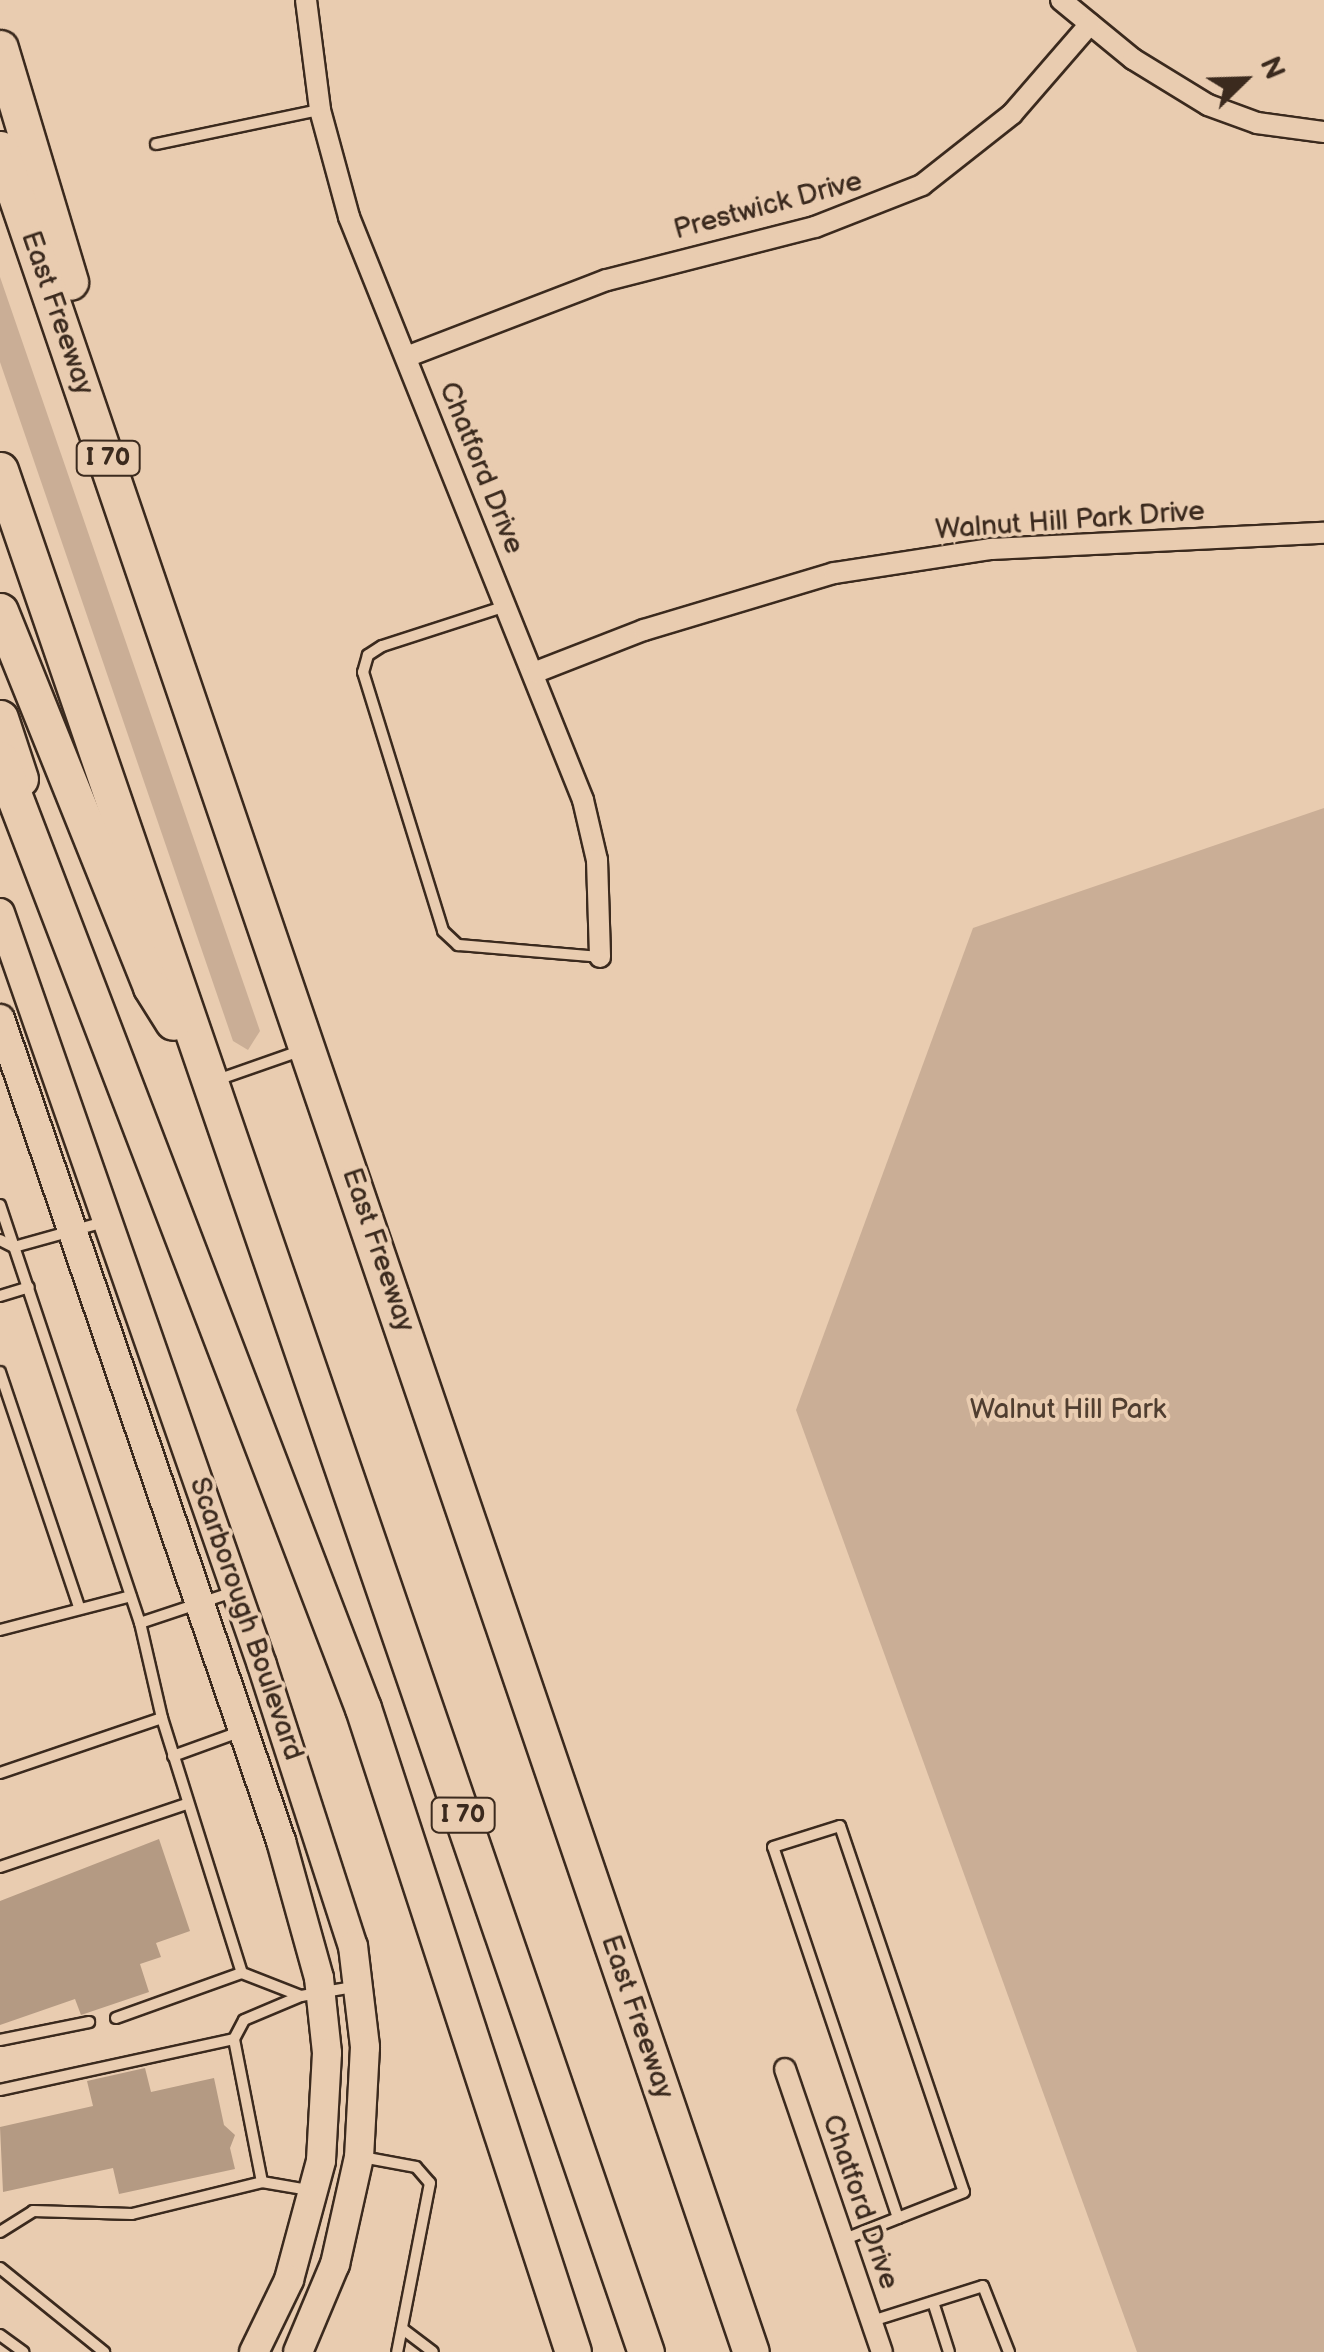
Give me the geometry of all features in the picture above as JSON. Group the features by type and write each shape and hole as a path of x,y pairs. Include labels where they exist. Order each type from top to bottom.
{"highway":[{"path":"0,48 216,766"},
{"name":"East Freeway","path":"0,149 216,766 751,2352"},
{"name":"I 70","path":"0,470 646,2352"},
{"path":"0,610 151,986 210,1082"},
{"path":"0,718 83,970"},
{"path":"0,759 364,1708 573,2352"}],"street":[{"name":"Chatford Drive","path":"306,0 320,110 349,217 536,672 594,845 600,957"},
{"path":"1061,0 1132,59 1208,105 1256,123 1324,132"},
{"name":"Prestwick Drive","path":"406,356 607,280 815,227 922,185 1012,114 1090,24"},
{"name":"Walnut Hill Park Drive","path":"536,672 644,630 834,573 991,549 1324,533"},
{"name":"Scarborough Boulevard","path":"1,908 340,1893 360,1986 365,2073 359,2157 336,2264 298,2352"},
{"name":"Scarborough Boulevard","path":"0,1021 301,1901 326,2093 314,2191 289,2280 254,2352"},
{"name":"Chatford Drive","path":"785,2069 882,2352"}],"lane":[{"path":"156,144 320,110"},
{"path":"507,606 382,646 368,655 364,672 442,931 458,944 600,957"},
{"path":"210,1082 310,1047"},
{"path":"0,1205 140,1623 186,1804 242,1973"},
{"path":"0,1240 14,1247 110,1220"},
{"path":"0,1296 29,1287"},
{"path":"0,1375 79,1607"},
{"path":"140,1623 237,1591"},
{"path":"0,1630 131,1596"},
{"path":"0,1773 162,1718"},
{"path":"173,1756 244,1730"},
{"path":"0,1867 186,1804"},
{"path":"845,2239 964,2192 840,1826 773,1846 898,2218"},
{"path":"116,2018 242,1973 311,1994"},
{"path":"262,2182 234,2039 244,2020 311,1994 360,1986"},
{"path":"0,2040 89,2022"},
{"path":"0,2090 234,2039"},
{"path":"359,2157 416,2167 430,2183 397,2352"},
{"path":"0,2232 33,2211 132,2214 262,2182 314,2191"},
{"path":"0,2268 104,2352"},
{"path":"872,2322 983,2286 1009,2352"},
{"path":"933,2302 950,2352"},
{"path":"404,2330 433,2352"},
{"path":"0,2334 23,2352"}],"green space":[{"path":"0,277 260,1031 248,1050 233,1041 0,362"},
{"name":"Walnut Hill Park","path":"1324,808 1324,2352 1137,2352 796,1410 973,928"}],"building":[{"path":"159,1839 190,1931 156,1943 161,1957 140,1964 149,1992 81,2015 75,1999 0,2025 0,1901"},
{"path":"145,2068 151,2092 214,2078 224,2125 235,2135 230,2148 235,2169 119,2194 113,2168 3,2192 0,2127 93,2106 87,2081"}]}
